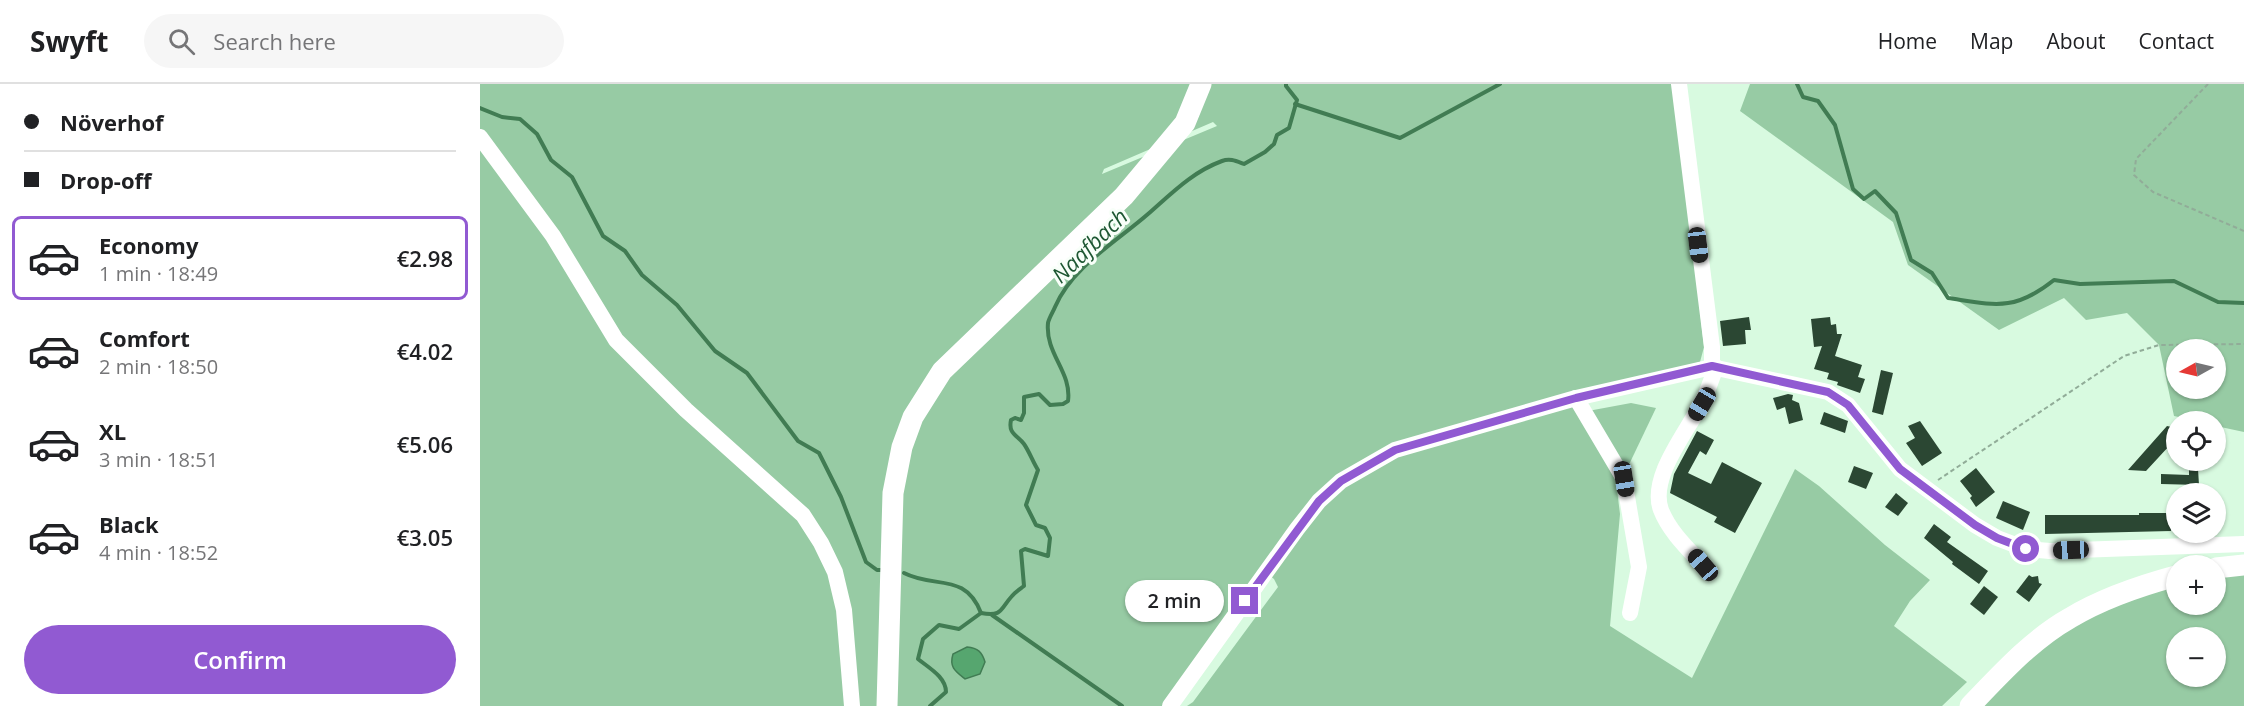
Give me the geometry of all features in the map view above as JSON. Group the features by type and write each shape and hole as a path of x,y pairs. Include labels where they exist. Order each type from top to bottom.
{"main road":[{"path":"887,706 893,493 902,447 913,417 942,371 1124,196 1185,123 1201,84"},
{"path":"2226,567 2244,565"},
{"path":"1970,706 2004,670 2067,619 2102,601 2166,579"}],"street":[{"path":"1679,84 1714,367 1702,404 1670,456 1658,492 1661,510 1669,524 1703,565"},
{"path":"480,137 553,236 616,340 686,410 803,515 821,543 835,572 844,610 852,706"},
{"path":"1170,706 1297,529 1319,501 1341,481 1395,450 1576,398 1714,367 1828,392 1848,405 1900,469 1975,525 1997,538 2026,549 2050,551 2244,543"},
{"path":"1576,398 1624,479 1639,567 1630,612"}],"path":[{"path":"2208,84 2136,159 2134,175 2153,192 2244,231"},
{"path":"1928,490 1941,478 2124,356 2159,345 2244,344"}],"shaded area":[{"path":"480,84 1675,84 1704,347 1700,362 1425,435 1333,482 1166,706 480,706","holes":["1213,122 1217,126 1102,174 1104,169"]},
{"path":"1750,84 2244,84 2244,432 2226,428 2226,411 2173,411 2170,399 2226,399 2226,339 2166,339 2166,378 2159,345 2127,313 2086,320 2064,298 1999,330 1908,265 1893,222 1740,111"},
{"path":"1577,401 1615,474 1620,514 1610,626 1692,678 1795,469 1819,486 1885,545 1930,580 1910,601 1894,626 1967,682 1942,706 1187,706 1193,702 1278,587 1268,574 1294,538 1345,484 1393,456"},
{"path":"1631,403 1656,408 1625,473 1588,411"},
{"path":"2244,572 2244,706 1975,706 2006,674 2083,619 2166,587 2166,615 2226,615 2226,575"},
{"path":"967,647 979,651 985,662 980,674 965,679 954,668 952,658 953,654"}],"building":[{"path":"1749,317 1751,330 1745,330 1746,344 1723,346 1720,321"},
{"path":"1830,317 1831,325 1836,324 1837,334 1842,334 1835,356 1862,365 1858,377 1865,379 1860,393 1837,385 1838,382 1827,379 1829,373 1814,369 1822,346 1814,347 1811,319"},
{"path":"1881,370 1893,373 1883,415 1872,412"},
{"path":"1793,395 1792,400 1799,403 1803,420 1789,424 1785,407 1777,410 1773,398"},
{"path":"1824,412 1848,421 1845,433 1820,424"},
{"path":"1920,421 1942,453 1922,466 1906,443 1915,438 1908,426"},
{"path":"2166,427 2166,449 2146,471 2128,470"},
{"path":"1697,431 1714,440 1706,455 1700,451 1688,473 1711,484 1722,462 1762,483 1735,533 1714,522 1717,517 1670,493 1674,474"},
{"path":"1854,466 1873,473 1866,489 1848,482"},
{"path":"1976,468 1995,492 1976,507 1970,498 1972,496 1960,481"},
{"path":"2189,471 2198,471 2199,483 2161,484 2161,474 2189,475"},
{"path":"1896,493 1908,503 1898,516 1885,507"},
{"path":"2003,501 2030,512 2023,530 1996,518"},
{"path":"2139,513 2166,513 2166,531 2045,534 2045,515 2139,515"},
{"path":"1934,524 1951,537 1947,542 1988,571 1979,584 1952,564 1953,562 1924,538"},
{"path":"2029,575 2038,576 2039,583 2042,584 2029,602 2016,592"},
{"path":"1984,586 1998,597 1984,615 1970,604"}],"waterway":[{"name":"Naafbach","path":"930,706 946,692 940,677 918,659 923,639 939,625 959,629 981,613 997,613 1024,586 1021,551 1025,549 1048,556 1050,538 1045,528 1036,525 1026,505 1038,470 1024,444 1012,431 1010,425 1011,420 1015,418 1021,420 1024,413 1024,397 1039,394 1050,405 1063,404 1068,401 1066,381 1048,334 1048,323 1063,293 1083,267 1191,177 1225,160 1244,164 1274,144 1277,135 1289,128 1297,100 1286,84"},
{"path":"1295,104 1400,138 1500,84"},
{"path":"1797,84 1803,97 1818,101 1835,125 1853,189 1864,199 1875,191 1896,213 1911,260 1932,273 1948,298 2004,304 2027,297 2054,280 2080,284 2174,281 2218,302 2244,303"},
{"path":"480,108 502,117 520,119 537,134 551,160 572,177 603,236 625,251 642,275 677,305 715,351 747,373 798,441 819,453 841,497 866,562 877,570 881,570"},
{"path":"904,573 916,578 958,587 967,592 981,613"},
{"path":"992,615 1122,706"}],"route":[{"path":"1245,601 1319,501 1341,481 1395,450 1576,398 1712,366 1828,392 1848,405 1900,469 1975,525 1997,538 2026,549"}]}
